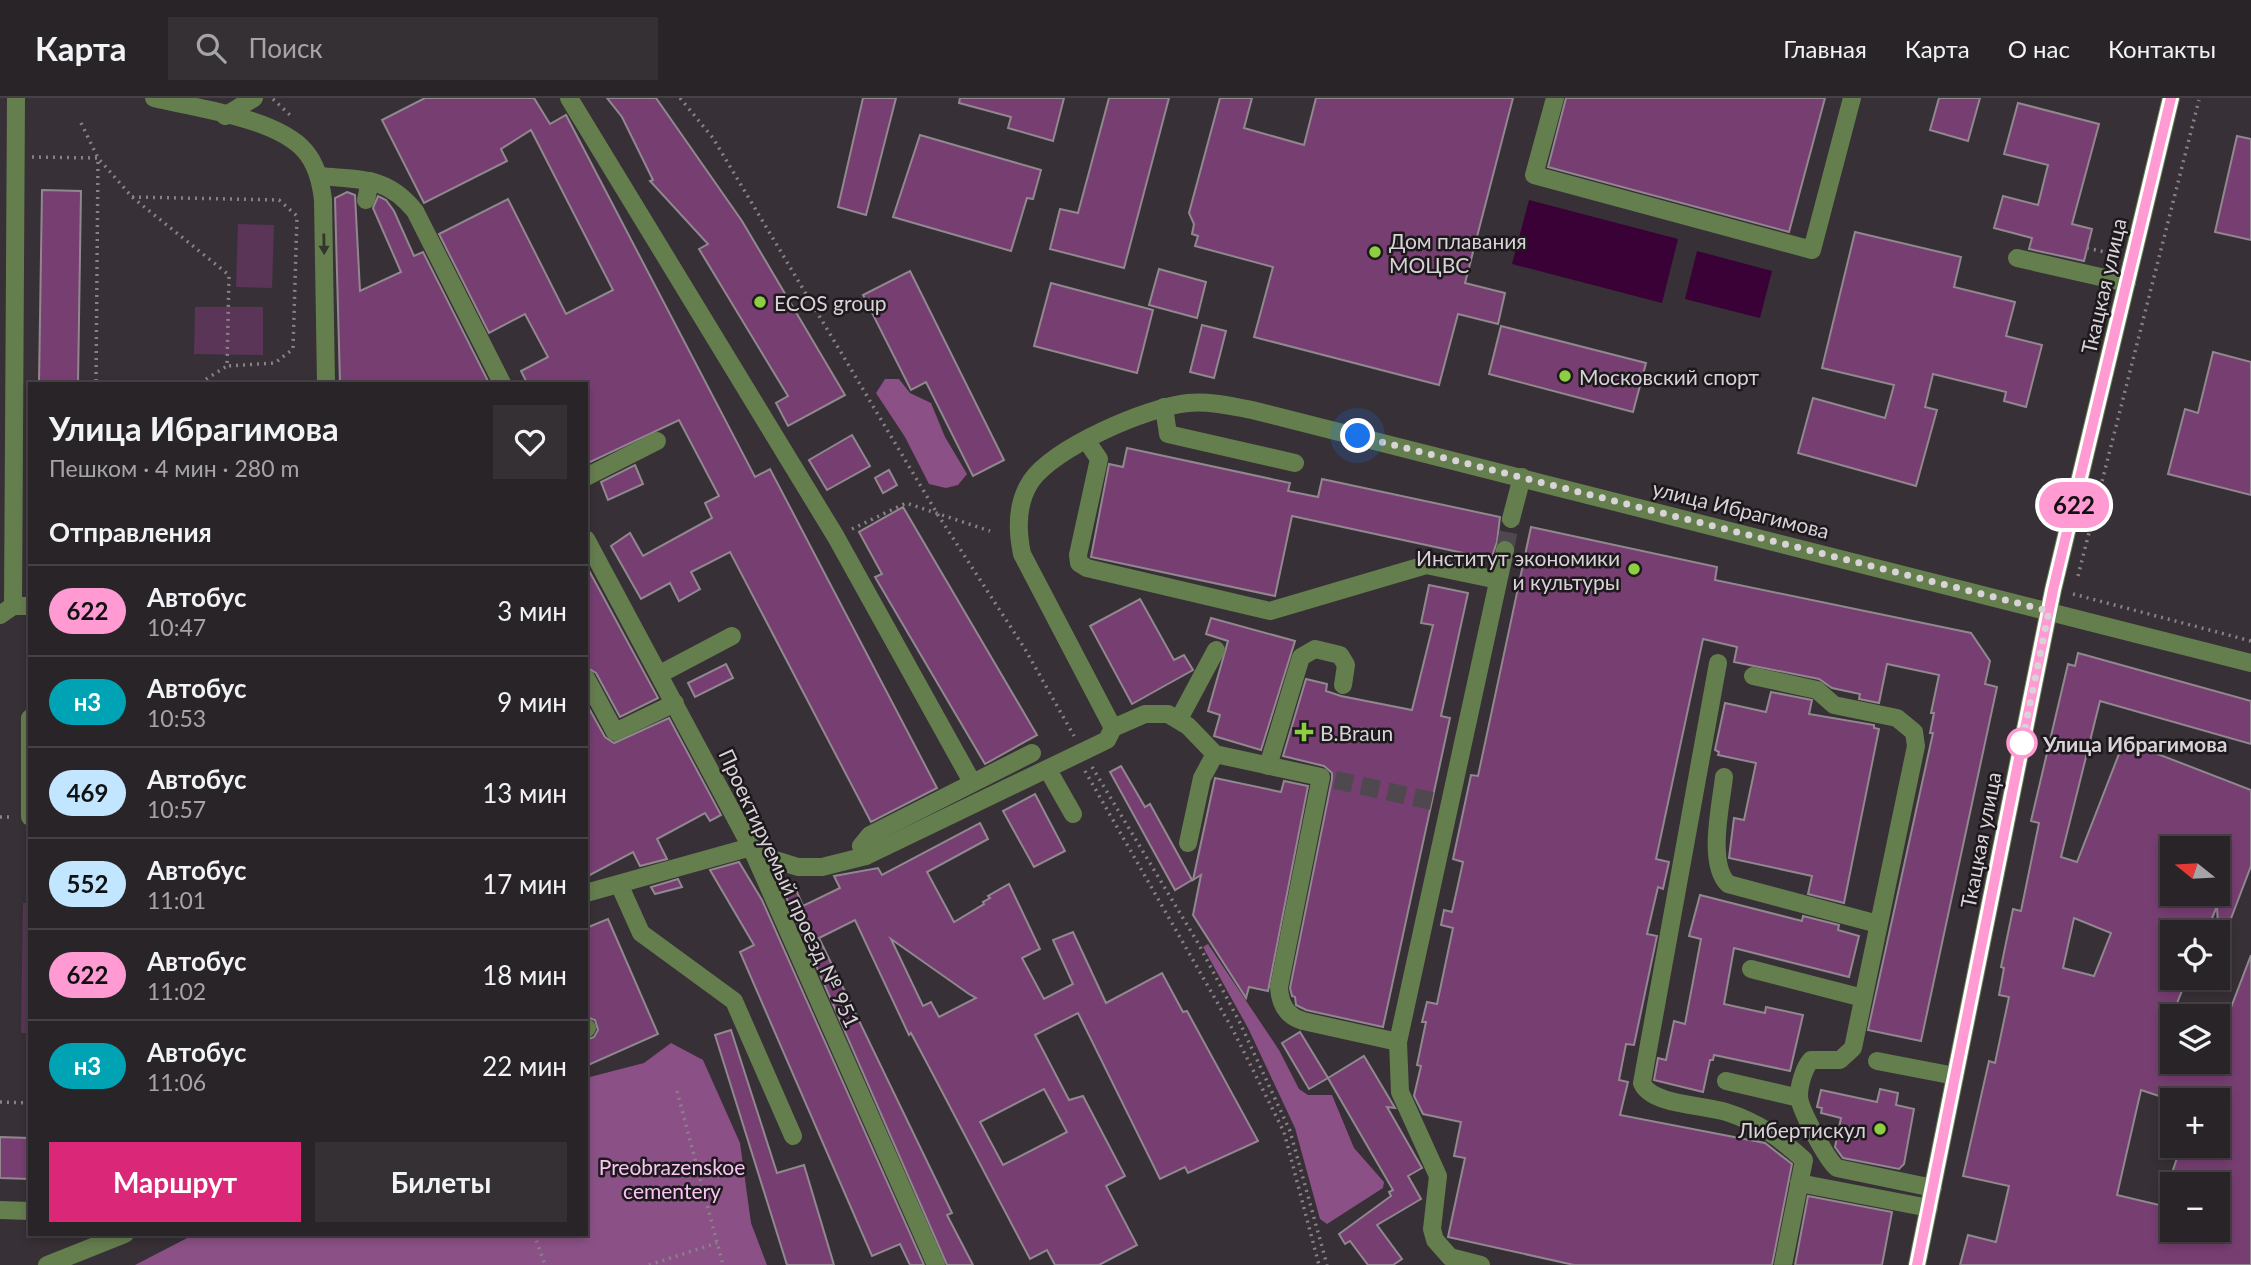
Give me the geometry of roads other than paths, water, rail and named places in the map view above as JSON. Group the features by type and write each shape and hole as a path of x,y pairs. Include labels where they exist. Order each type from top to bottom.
{"street":[{"path":"154,98 274,128 304,150 320,176 323,200 326,382"},
{"path":"225,116 254,98"},
{"path":"569,98 836,537 972,782"},
{"path":"1555,98 1534,175 1812,250 1852,98"},
{"name":"Ткацкая улица","path":"1917,1265 2049,611 2171,98"},
{"path":"10,109 15,157 8,211 14,609"},
{"path":"320,176 370,181 401,193 415,211 496,379"},
{"path":"366,200 370,181"},
{"path":"2017,258 2127,283"},
{"name":"улица Ибрагимова","path":"1113,728 1026,565 1019,542 1021,503 1031,481 1048,464 1119,423 1164,407 1218,403 1522,477 2251,663"},
{"path":"1164,407 1168,434 1295,463"},
{"path":"1086,440 1099,459 1078,555 1079,563 1087,568 1270,611 1426,565 1498,580"},
{"path":"588,476 657,441"},
{"path":"1511,519 1522,477"},
{"name":"Проектируемый проезд № 951","path":"588,543 751,848 936,1265"},
{"path":"1481,1265 1450,1257 1435,1240 1432,1229 1438,1176 1400,1093 1398,1042 1441,803 1504,550"},
{"path":"660,674 732,636"},
{"path":"1268,766 1301,657 1315,649 1340,655 1346,665 1343,685"},
{"path":"1179,719 1216,650"},
{"path":"1718,663 1642,1083 1645,1090 1657,1097 1727,1112 1773,1131 1804,1160 1783,1265"},
{"path":"1753,676 1817,690 1835,705 1898,719 1914,732 1916,746 1850,1053 1840,1060 1811,1060 1805,1070 1799,1098 1826,1156 1837,1168 1933,1188"},
{"path":"588,682 615,732 675,703"},
{"path":"588,892 751,848 801,874 866,856 1081,755 1107,740 1113,728 1145,714 1168,714 1179,719 1215,754 1328,779 1279,987 1282,1005 1294,1018 1398,1042"},
{"path":"866,856 861,846 870,835 1032,753"},
{"path":"1188,843 1202,778 1215,754"},
{"path":"1048,770 1073,814"},
{"path":"1724,777 1716,859 1721,877 1728,884 1878,924"},
{"path":"618,884 641,933 734,1001 793,1136"},
{"path":"1751,969 1863,998"},
{"path":"1877,1060 1955,1076"},
{"path":"1726,1082 1799,1098"},
{"path":"1799,1183 1929,1208"},
{"path":"0,1210 28,1211"},
{"path":"47,1265 120,1236"}],"tunnel":[{"path":"1505,550 1511,519"},
{"path":"1335,780 1432,801"}],"place":[{"name":"Дом плавания МОЦВС","path":"1375,252"},
{"name":"ECOS group","path":"760,302"},
{"name":"Московский спорт","path":"1565,376"},
{"name":"Институт экономики и культуры","path":"1634,569"},
{"name":"B.Braun","path":"1304,732"},
{"name":"Улица Ибрагимова","path":"2022,743"},
{"name":"Либертискул","path":"1880,1129"}],"park label":[{"name":"Preobrazenskoe cementery","path":"672,1178"}]}
